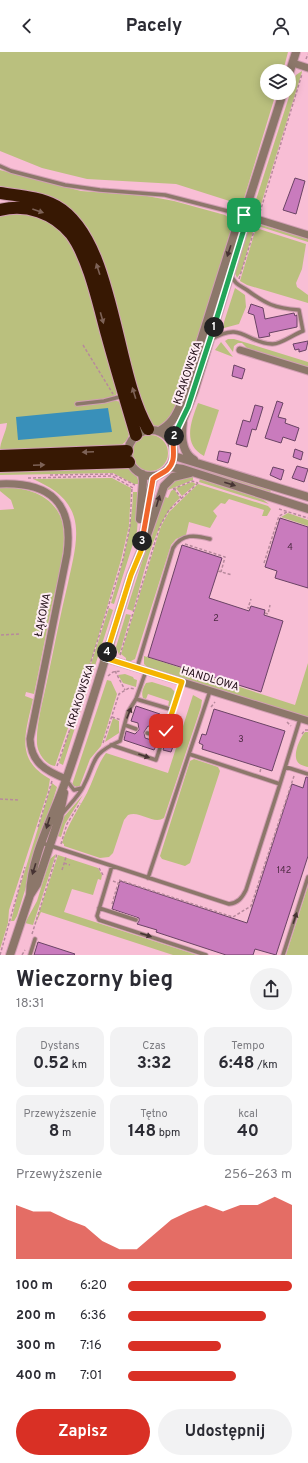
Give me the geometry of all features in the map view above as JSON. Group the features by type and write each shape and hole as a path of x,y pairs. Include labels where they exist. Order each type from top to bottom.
{"highway":[{"path":"0,193 29,197 50,204 71,217 84,232 90,244 106,294 139,411 154,430"},
{"path":"0,210 22,208 42,212 59,222 72,236 82,254 92,283 119,398 136,435"},
{"path":"0,456 128,456"},
{"path":"0,466 128,456"}],"street":[{"path":"296,52 293,63 307,67"},
{"name":"KRAKOWSKA","path":"154,430 170,424 176,415 236,229 244,215 281,100"},
{"path":"244,215 308,235"},
{"name":"KRAKOWSKA","path":"172,444 174,435 183,420 211,340 244,229 244,215"},
{"path":"215,295 226,288"},
{"path":"240,350 308,371"},
{"path":"183,420 181,433 184,449 198,462"},
{"path":"154,430 167,436 172,444 174,456 169,467 156,476 142,474 136,471 128,456 132,439 136,435 154,430"},
{"path":"174,456 198,462 308,497"},
{"path":"169,467 192,472 277,504 308,509"},
{"path":"141,551 164,486 173,477 192,472"},
{"name":"KRAKOWSKA","path":"131,575 142,508 142,474"},
{"name":"KRAKOWSKA","path":"10,955 30,895 37,884 51,814 66,778 131,575 141,551 151,487 153,479 156,476"},
{"name":"ŁĄKOWA","path":"0,484 27,484 44,491 59,504 69,526 67,554 30,739 31,749 38,763 46,770 66,778"},
{"name":"HANDLOWA","path":"105,658 308,721"},
{"name":"KRAKOWSKA","path":"46,844 59,818 66,778"}],"lane":[{"path":"0,166 65,185 100,190 165,195 244,215"},
{"path":"211,340 222,333 237,332 272,344 282,342 293,334 303,331 299,310 275,308 266,304 236,284 231,274"},
{"path":"226,288 236,284"},
{"path":"77,404 119,398"},
{"path":"277,504 281,489"},
{"path":"136,668 173,548 178,542 196,535 210,539"},
{"path":"59,818 83,788 94,760 103,748 120,741 128,712 136,699 146,671"},
{"path":"111,745 156,760 182,682"},
{"path":"148,878 210,691"},
{"path":"136,699 173,710"},
{"path":"46,844 229,904 239,900 246,890 300,719"},
{"path":"125,723 136,729"},
{"path":"147,733 163,738"},
{"path":"189,754 280,784"},
{"path":"286,767 306,774"},
{"path":"66,778 71,788 74,790 83,788"},
{"path":"112,866 98,918 206,955"},
{"path":"283,955 308,877"},
{"path":"100,908 136,920"},
{"path":"30,955 35,939"}],"path":[{"path":"236,284 242,272 307,67 308,54"},
{"path":"83,345 109,386 119,398"},
{"path":"23,476 113,474 133,485 139,486"},
{"path":"24,479 112,476 132,487 139,489"},
{"path":"124,658 120,655 160,526 169,510 198,483 192,481 169,490"},
{"path":"110,606 130,526 132,487"},
{"path":"174,488 181,498"},
{"path":"277,504 287,512 308,518"},
{"path":"264,563 279,516 287,512"},
{"path":"178,542 225,557 221,572"},
{"path":"218,571 232,575"},
{"path":"250,608 248,608 251,600"},
{"path":"264,613 268,614 270,605"},
{"path":"1,634 21,634"},
{"path":"115,671 125,690"},
{"path":"103,748 119,694 132,687 139,690"},
{"path":"209,713 215,702"},
{"path":"112,717 125,723"},
{"path":"289,725 291,729"},
{"path":"301,736 305,730 308,730"},
{"path":"260,772 262,768"},
{"path":"254,770 265,774"},
{"path":"112,904 119,880 232,917 251,907 294,776 302,778 306,774"},
{"path":"0,799 18,800"},
{"path":"57,854 72,859"},
{"path":"62,870 66,857"},
{"path":"64,863 70,865"},
{"path":"96,867 102,871 103,878 108,880"}],"green space":[{"path":"0,52 288,52 285,64 260,64 260,100 274,100 242,205 176,184 87,179 42,168 0,151"},
{"path":"302,71 296,90 296,75"},
{"path":"288,100 293,100 258,214 254,206"},
{"path":"0,170 81,191 147,196 174,201 225,215 233,221 234,225 186,374 179,402 173,414 163,426 154,426 146,418 96,246 88,228 73,213 0,188"},
{"path":"10,213 24,214 38,218 56,228 71,245 79,262 88,283 118,390 116,395 111,397 111,400 122,402 128,422 129,434 127,439 117,447 0,451 7,423 0,424 0,215"},
{"path":"258,224 308,239 308,242 258,226"},
{"path":"255,225 241,272 237,278 234,271 247,231"},
{"path":"256,228 306,244 302,269 296,283 297,287 308,295 308,303 247,285 240,281"},
{"path":"235,288 245,295 246,307 239,324 224,328 224,322"},
{"path":"228,339 234,339 308,362 308,367 248,349 242,343 238,343 234,346 233,352 225,341"},
{"path":"221,342 233,357 215,350"},
{"path":"198,403 219,410 204,456 197,451 193,445 190,432"},
{"path":"154,435 163,440 167,446 167,460 163,466 154,471 146,471 137,466 133,460 132,449 137,440 143,436"},
{"path":"128,468 136,475 140,484 134,484 113,473 0,475 0,470"},
{"path":"203,468 270,489 271,491 270,492 202,471"},
{"path":"190,476 193,477 193,480 168,490 165,489 172,480"},
{"path":"112,478 131,488 129,526 121,560 91,661 55,766 49,764 39,752 37,736 42,704 73,559 76,541 76,525 71,510 63,498 52,489 33,479"},
{"path":"200,479 262,499 269,504 199,482"},
{"path":"192,482 196,484 182,496 176,488"},
{"path":"198,484 268,506 271,509 267,516 262,516 264,510 229,499 225,504 221,503 213,511 217,516 210,528 189,522 186,535 176,539 171,545 135,659 126,661 126,658 121,654 161,526 169,512"},
{"path":"0,487 27,490 44,497 56,509 61,518 64,539 61,564 34,694 26,692 25,696 33,699 26,734 25,744 27,754 31,763 50,779 48,791 9,910 8,923 0,949 0,510 14,509 11,500 0,491"},
{"path":"174,489 180,498 171,508 156,535 150,550 133,611 127,609 163,496 168,498 171,491"},
{"path":"133,492 140,492 137,531 114,604 111,603 123,562 131,521"},
{"path":"288,513 308,520 308,526 281,517"},
{"path":"109,608 113,610 63,765 59,763"},
{"path":"126,614 131,615 119,655 116,647"},
{"path":"144,656 295,705 308,663 308,718 148,668 144,664"},
{"path":"125,674 137,680 136,687 123,683 118,675"},
{"path":"107,680 111,681 117,694 101,746 90,759 79,788 72,785"},
{"path":"152,682 171,688 175,692 171,707 168,707 169,701 148,694 146,699 143,698 142,692 146,683"},
{"path":"193,695 202,700 201,707 164,818 155,820 137,814 128,815 124,820 113,853 109,857 100,858 64,846 62,843 67,830 106,753 168,773"},
{"path":"113,718 119,721 119,733 105,742"},
{"path":"305,732 308,732 308,767 299,763 296,758 298,746"},
{"path":"194,759 218,767 220,771 190,863 185,866 162,859 160,856 190,761"},
{"path":"52,783 57,787 17,916 14,921 11,921 18,893"},
{"path":"83,795 65,824 61,837 57,836 62,819"},
{"path":"56,854 33,925 25,923 37,901 50,859"},
{"path":"58,855 98,868 102,875 101,880 98,879 93,895 72,889 64,912 197,955 173,955 41,912 35,925"},
{"path":"308,886 308,955 286,955"}],"water":[{"path":"108,408 112,432 18,440 16,417"}],"building":[{"path":"295,178 305,181 296,214 283,210"},
{"path":"251,304 263,308 265,319 294,313 295,316 297,315 297,327 269,333 270,336 259,338 254,315 248,313"},
{"path":"308,341 306,350 299,352 299,349 295,350 293,344"},
{"path":"234,365 245,369 242,379 232,376"},
{"path":"277,401 283,403 278,417 286,419 285,423 299,428 295,441 283,437 281,443 265,438"},
{"path":"255,405 263,407 256,430 252,429 247,447 236,444 243,420 250,422"},
{"path":"295,449 303,452 301,460 293,457"},
{"path":"219,451 231,453 228,463 217,460"},
{"path":"297,466 308,469 304,482 292,478"},
{"path":"273,467 284,470 281,480 270,475"},
{"path":"280,518 308,527 308,588 275,578 277,571 265,567"},
{"path":"182,545 222,558 209,598 249,611 251,606 265,610 264,615 283,621 261,692 148,657"},
{"path":"136,706 160,714 155,728 148,726 144,732 145,738 158,742 154,750 124,740 126,731 135,734 139,730 138,723 131,721"},
{"path":"214,709 285,731 272,771 202,749 203,745 199,743 202,734 206,735"},
{"path":"167,738 175,741 171,752 163,750"},
{"path":"306,777 308,777 308,856 276,955 255,949 253,955 226,955 156,932 157,930 137,924 139,918 112,909 120,881 247,923 292,784 303,788"},
{"path":"38,942 75,954 34,955"}],"route":[{"path":"166,731 182,682 105,658 131,575 141,551 143,529 153,479 166,471 172,464 174,456 172,444 174,435 183,420 194,392 211,340 244,229 244,215"}]}
